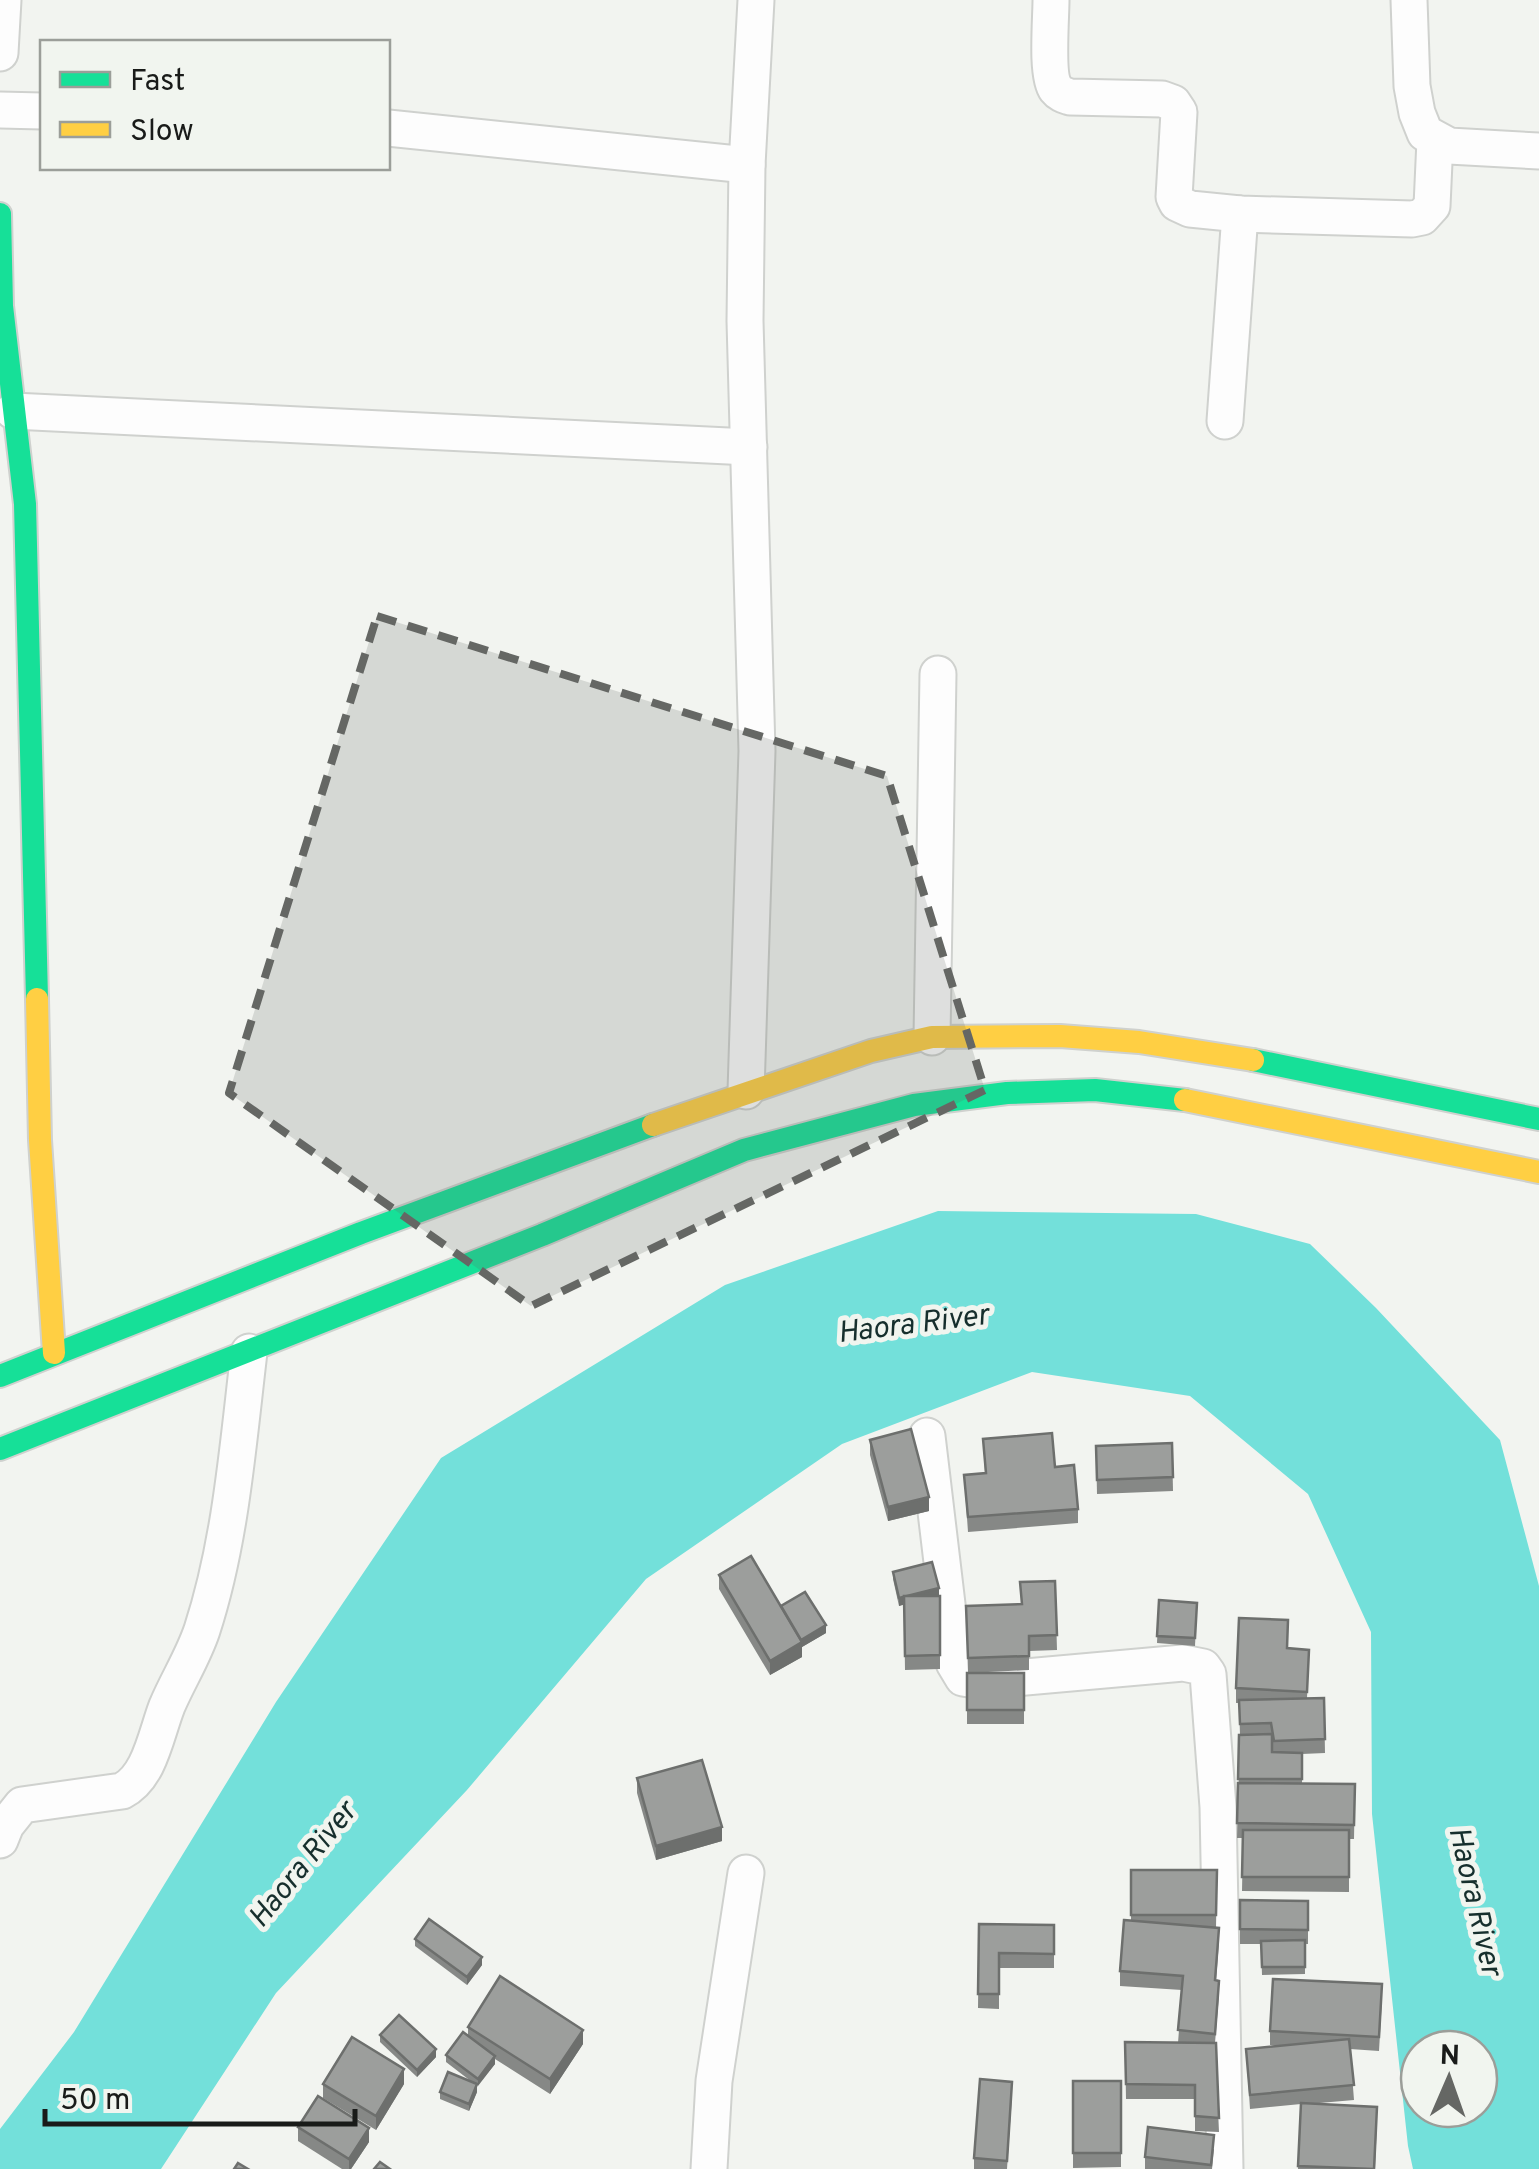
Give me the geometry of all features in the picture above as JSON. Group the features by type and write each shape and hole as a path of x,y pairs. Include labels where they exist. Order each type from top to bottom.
{"street":[{"path":"0,53 2,0"},
{"path":"746,1091 757,751 745,321 746,164 756,0"},
{"path":"1052,0 1054,86 1070,97 1169,100 1179,112 1174,188 1178,203 1190,209 1412,220 1422,217 1432,206 1434,140"},
{"path":"1409,0 1412,86 1416,113 1425,133 1434,140 1467,149 1539,151"},
{"path":"0,110 40,112"},
{"path":"390,128 746,164"},
{"path":"0,214 2,306 24,504 40,1140 54,1352"},
{"path":"1226,421 1240,214"},
{"path":"13,411 749,448"},
{"path":"932,1036 938,674"},
{"path":"0,1376 361,1232 746,1091 870,1051 932,1036 1060,1036 1139,1042 1288,1066 1539,1119"},
{"path":"0,1450 744,1150 914,1105 1007,1094 1095,1090 1205,1102 1539,1172"},
{"path":"0,1840 22,1805 122,1791 134,1785 142,1774 169,1702 202,1632 226,1524 249,1352"},
{"path":"927,1436 954,1662 963,1678 982,1682 1183,1663 1204,1667 1208,1674 1218,1807 1225,2169"},
{"path":"709,2169 714,2081 746,1874"}],"highlighted area":[{"path":"377,616 887,776 985,1090 531,1306 229,1093"}],"water":[{"name":"Haora River","path":"938,1211 1196,1214 1310,1244 1500,1440 1539,1586 1539,2169 1413,2169 1406,2129 1499,2129 1499,2029 1399,2029 1399,2063 1372,1814 1371,1632 1308,1494 1190,1396 1032,1372 842,1444 646,1579 467,1790 276,1993 161,2169 0,2169 0,2129 74,2032 276,1702 441,1458 725,1285"}],"building":[{"path":"911,1429 929,1497 888,1507 870,1440"},
{"path":"1052,1433 1055,1467 1074,1465 1078,1509 968,1517 964,1475 986,1473 983,1439"},
{"path":"1172,1443 1173,1477 1097,1480 1096,1446"},
{"path":"751,1556 802,1642 770,1661 719,1575"},
{"path":"932,1562 939,1588 899,1598 893,1572"},
{"path":"1055,1581 1057,1635 1029,1636 1029,1656 968,1658 966,1606 1022,1604 1020,1582"},
{"path":"805,1592 826,1625 801,1640 781,1606"},
{"path":"904,1596 940,1596 940,1655 905,1656"},
{"path":"1159,1600 1197,1603 1195,1638 1157,1636"},
{"path":"1239,1618 1288,1620 1287,1648 1309,1650 1307,1692 1236,1688"},
{"path":"967,1673 1024,1673 1024,1710 967,1710"},
{"path":"1324,1698 1325,1739 1274,1741 1271,1723 1240,1724 1239,1700"},
{"path":"1272,1734 1272,1752 1302,1753 1302,1779 1238,1779 1239,1735"},
{"path":"702,1760 722,1827 656,1846 637,1778"},
{"path":"1238,1783 1355,1784 1354,1825 1237,1823"},
{"path":"1243,1830 1349,1830 1349,1877 1242,1877"},
{"path":"1131,1870 1217,1870 1216,1915 1131,1915"},
{"path":"1240,1900 1308,1901 1308,1930 1240,1929"},
{"path":"429,1919 482,1957 467,1977 415,1939"},
{"path":"1124,1920 1219,1928 1215,2034 1178,2030 1183,1976 1120,1971"},
{"path":"979,1924 1054,1925 1054,1954 999,1953 999,1994 978,1994"},
{"path":"1305,1940 1305,1967 1262,1967 1261,1941"},
{"path":"500,1976 583,2030 550,2079 468,2027"},
{"path":"1273,1979 1382,1984 1379,2037 1270,2031"},
{"path":"399,2015 436,2049 417,2070 380,2035"},
{"path":"463,2032 495,2056 478,2079 446,2055"},
{"path":"352,2037 404,2069 376,2116 323,2084"},
{"path":"1349,2039 1354,2085 1250,2095 1246,2049"},
{"path":"1125,2042 1216,2043 1219,2118 1195,2116 1195,2085 1126,2084"},
{"path":"448,2072 477,2084 469,2104 440,2092"},
{"path":"980,2079 1012,2082 1007,2161 974,2158"},
{"path":"1073,2081 1121,2081 1121,2153 1073,2153"},
{"path":"318,2096 369,2128 349,2159 298,2127"},
{"path":"1301,2103 1377,2107 1374,2169 1298,2166"},
{"path":"1148,2127 1214,2135 1211,2165 1145,2157"}],"traffic: fast":[{"path":"0,214 2,306 25,504 37,999"},
{"path":"1253,1060 1539,1119"},
{"path":"0,1449 542,1235 744,1150 914,1105 1007,1093 1095,1090 1185,1100"},
{"path":"0,1376 361,1233 653,1125"}],"traffic: slow":[{"path":"37,999 40,1140 54,1353"},
{"path":"653,1125 871,1051 932,1037 1060,1036 1139,1042 1253,1060"},
{"path":"1185,1100 1539,1172"}]}
